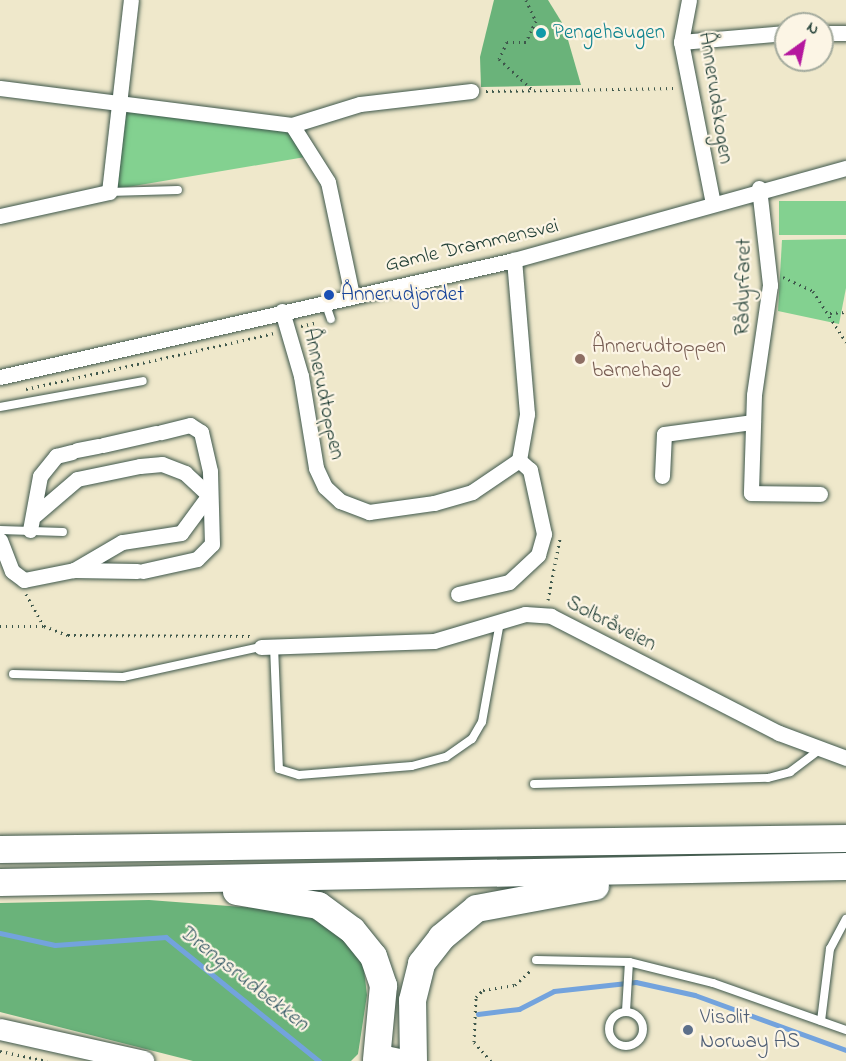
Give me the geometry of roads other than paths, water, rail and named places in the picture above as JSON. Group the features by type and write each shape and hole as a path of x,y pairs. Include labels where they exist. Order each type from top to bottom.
{"highway":[{"path":"632,839 689,825 846,823"},
{"path":"0,849 846,838"},
{"path":"0,882 846,866"},
{"path":"413,1061 412,1000 421,963 441,936 476,908 528,894 646,884 698,868"},
{"path":"122,879 318,905 352,930 372,956 383,985 374,1060"}],"main road":[{"path":"0,1029 143,1061"},
{"path":"374,1060 396,1056 408,1061"}],"street":[{"path":"0,216 109,192 117,101 131,0"},
{"name":"Ånnerudskogen","path":"689,0 681,42 688,88 713,204"},
{"path":"681,42 774,34"},
{"path":"0,88 117,101 292,125 360,104 471,91"},
{"path":"292,125 328,182 352,295"},
{"name":"Gamle Drammensvei","path":"0,377 325,301 514,260 759,189 846,168"},
{"name":"Rådyrfaret","path":"759,189 770,274 768,328 753,422 751,493 820,494"},
{"path":"458,594 509,582 538,555 544,534 542,505 530,471 519,460 527,414 514,260"},
{"name":"Ånnerudtoppen","path":"282,311 301,376 316,468 325,487 340,501 369,512 434,503 472,492 519,460"},
{"path":"662,476 664,434 753,422"},
{"path":"0,540 12,570 24,580 74,570 140,571 205,553 212,544 210,471 201,432 190,425 75,451 46,465 30,530"},
{"path":"34,515 77,479 140,466 162,464 185,473 209,495"},
{"path":"74,570 122,542 181,533 209,495"},
{"name":"Solbråveien","path":"267,646 434,641 501,619 525,614 566,621 819,750 846,758"}],"lane":[{"path":"109,192 178,190"},
{"path":"325,301 331,319"},
{"path":"0,407 143,381"},
{"path":"0,530 63,532"},
{"path":"12,674 123,677 267,646 279,769 299,775 412,766 446,757 472,739 482,722 501,619"},
{"path":"534,784 768,778 790,772 819,750"},
{"path":"821,1021 830,949 846,918"},
{"path":"536,960 629,962 713,983 846,1030"},
{"path":"626,1011 629,962"},
{"path":"626,1011 643,1026 635,1044 614,1041 609,1032 616,1014 626,1011"}],"waterway":[{"name":"Drengsrudbekken","path":"0,933 55,945 166,937 319,1061"},
{"name":"Drengsrudbekken","path":"478,1014 519,1009 554,991 636,982 695,995 846,1050"}],"place":[{"name":"Pengehaugen","path":"541,33"},
{"name":"Ånnerudjordet","path":"329,295"},
{"name":"Ånnerudtoppen barnehage","path":"580,359"},
{"name":"Visolit Norway AS","path":"688,1030"}]}
